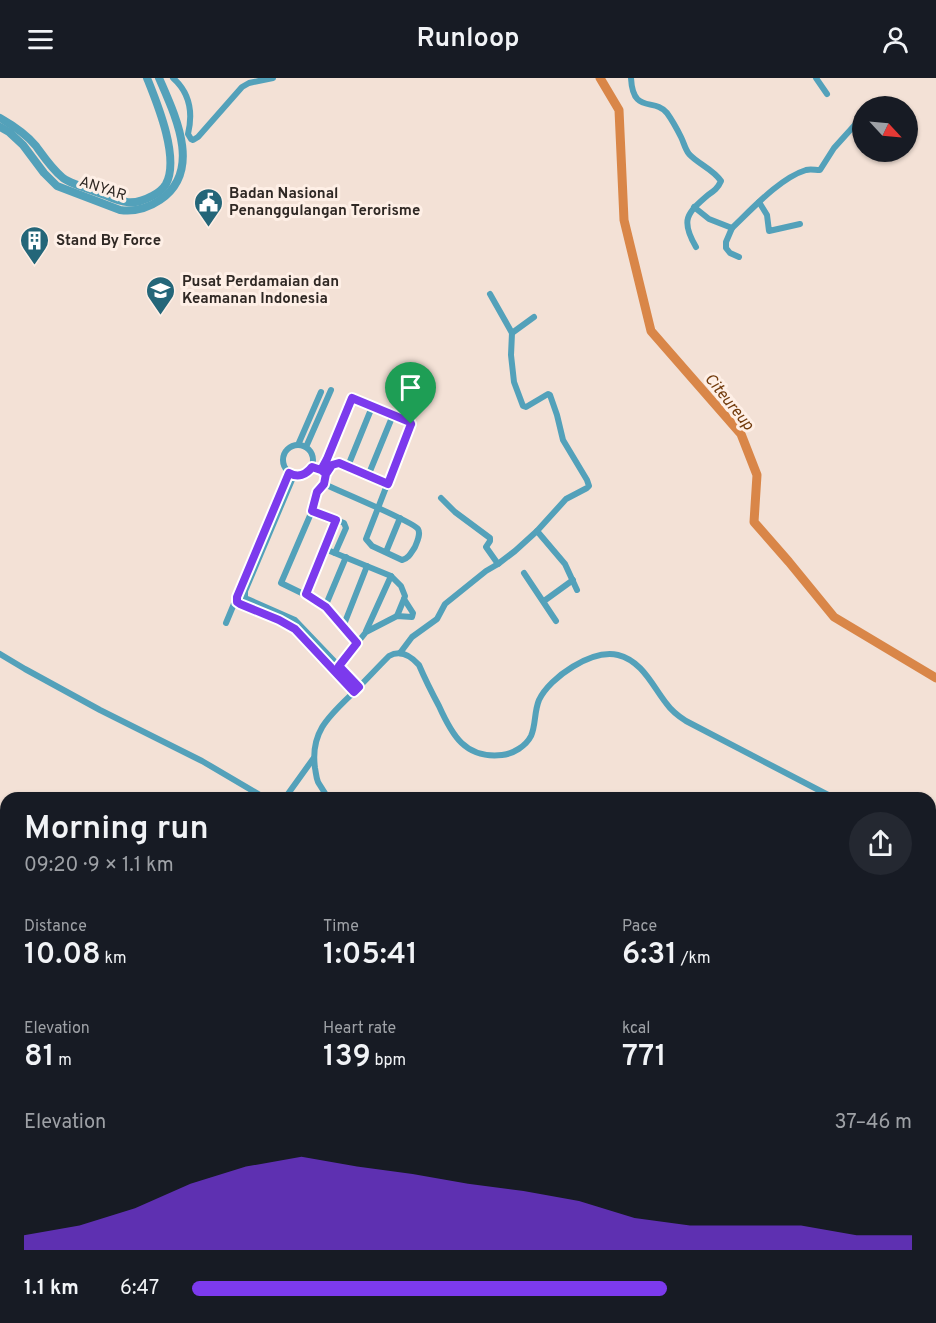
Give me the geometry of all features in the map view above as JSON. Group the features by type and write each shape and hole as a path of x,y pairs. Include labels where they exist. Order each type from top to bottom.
{"street":[{"name":"ANYAR","path":"130,207 162,189 167,182 170,169 171,160 165,129 147,78"},
{"path":"172,78 180,85 187,99 190,110 188,134 194,140 242,87 249,82 269,78"},
{"path":"631,78 632,89 642,103 668,114 691,156 721,181 692,209 687,220 696,247"},
{"path":"816,78 827,94"},
{"name":"ANYAR","path":"0,127 23,145 44,173 61,188 109,206 150,206 168,194 177,184 182,170 182,150 177,122 160,82"},
{"path":"152,90 160,82"},
{"name":"ANYAR","path":"0,118 21,131 61,177 130,207"},
{"path":"739,257 730,253 726,248 732,228 759,202 787,180 807,170 820,170 839,142 852,128"},
{"path":"44,173 51,166"},
{"path":"759,202 767,215 769,231 800,224"},
{"path":"694,207 709,219 732,228"},
{"path":"400,653 412,637 437,619 445,604 537,531 566,499 587,488 588,483 563,440 549,394 526,407 523,406 514,382 511,355 512,333 490,294"},
{"path":"512,333 534,317"},
{"path":"306,447 331,390"},
{"path":"298,445 321,392"},
{"path":"324,484 377,509 400,518 417,528 419,532 417,542 405,560 369,544 366,539 377,509 411,424 410,422 352,398 327,459 323,472 324,484 317,492 312,511 281,581 282,584 306,594 326,607 357,643"},
{"path":"348,466 372,407"},
{"path":"368,476 393,415"},
{"path":"298,445 306,447 312,456 312,467 304,474 292,474 283,465 283,456 287,449 298,445"},
{"path":"323,472 335,463 339,463 388,484"},
{"path":"312,467 323,472"},
{"path":"226,623 292,474"},
{"path":"292,474 244,595 245,598 295,620 357,689"},
{"path":"441,498 489,538 490,541 486,547 498,564"},
{"path":"312,511 344,523 346,528 335,553"},
{"path":"386,552 400,518"},
{"path":"306,594 336,520"},
{"path":"537,531 565,564 577,590"},
{"path":"325,549 391,576 401,585 405,596 397,616"},
{"path":"326,607 346,557"},
{"path":"343,627 368,566"},
{"path":"524,573 556,621"},
{"path":"337,668 366,632 391,576"},
{"path":"544,601 573,580"},
{"path":"236,599 240,604 295,629 337,668"},
{"path":"366,632 397,616 412,617 411,610 404,599"},
{"path":"324,792 318,782 314,759 317,734 335,710 389,656 400,653 413,659 419,665 454,737 477,753 499,756 518,749 531,736 535,711 550,684 587,660 601,655 616,655 639,666 669,707 686,721 822,792"},
{"path":"0,654 100,710 202,761 254,792"},
{"path":"289,792 314,759"}],"waterway":[{"name":"Citeureup","path":"600,78 619,110 624,220 651,331 741,434 757,475 754,522 834,617 936,678"}],"place":[{"name":"Badan Nasional Penanggulangan Terorisme","path":"208,228"},
{"name":"Stand By Force","path":"35,266"},
{"name":"Pusat Perdamaian dan Keamanan Indonesia","path":"161,316"}],"route":[{"path":"411,424 352,398 321,470 326,474 324,484 317,492 312,511 336,520 306,594 326,607 357,643 339,666 359,687 354,692 295,629 240,604 236,599 289,473 300,476 312,467 326,474 332,465 339,463 388,484 411,424"}]}
